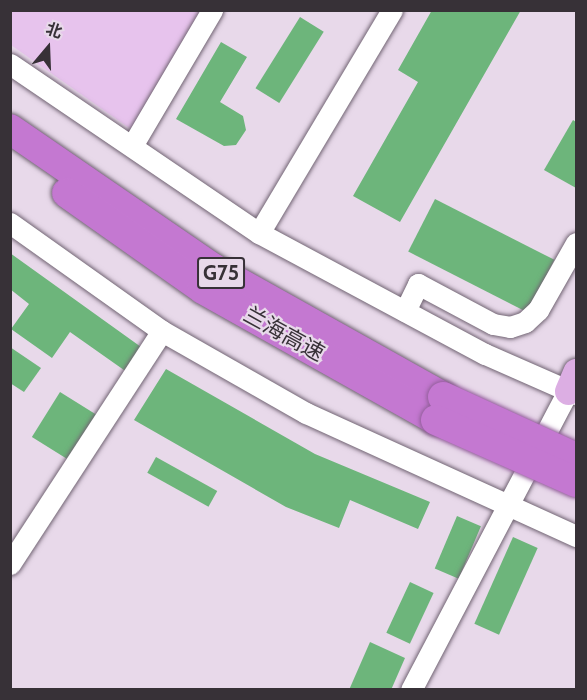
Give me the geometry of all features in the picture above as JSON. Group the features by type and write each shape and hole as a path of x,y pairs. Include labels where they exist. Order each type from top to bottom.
{"highway":[{"name":"兰海高速","path":"10,129 214,269 440,408 576,458"},
{"name":"兰海高速","path":"10,153 203,289 440,408 576,482"}],"street":[{"path":"132,146 212,10"},
{"path":"259,233 392,10"},
{"path":"10,64 259,233 485,354 574,384 506,506 411,690"},
{"path":"10,223 162,331 306,413 576,536"},
{"path":"405,311 418,284 493,324 510,327 525,322 538,310 576,243"},
{"path":"10,564 162,331"}],"shaded area":[{"path":"11,11 204,11 132,130 11,45"}],"building":[{"path":"432,10 521,10 400,222 353,196 418,82 398,70"},
{"path":"300,17 324,32 279,103 255,88"},
{"path":"221,42 247,57 220,102 243,116 246,130 236,145 224,146 176,119"},
{"path":"573,120 576,122 576,188 544,170"},
{"path":"435,199 554,260 528,312 408,252"},
{"path":"10,253 148,352 131,375 70,332 52,358 11,329 29,304 10,289"},
{"path":"10,347 41,368 24,392 10,383"},
{"path":"166,369 315,454 430,502 418,529 350,500 339,528 286,507 134,420"},
{"path":"60,392 104,420 76,465 32,437"},
{"path":"156,457 217,491 208,507 147,473"},
{"path":"457,516 481,526 459,579 435,568"},
{"path":"513,537 538,548 499,635 474,624"},
{"path":"410,582 434,593 410,644 386,633"},
{"path":"370,642 405,658 391,690 349,690"}]}
